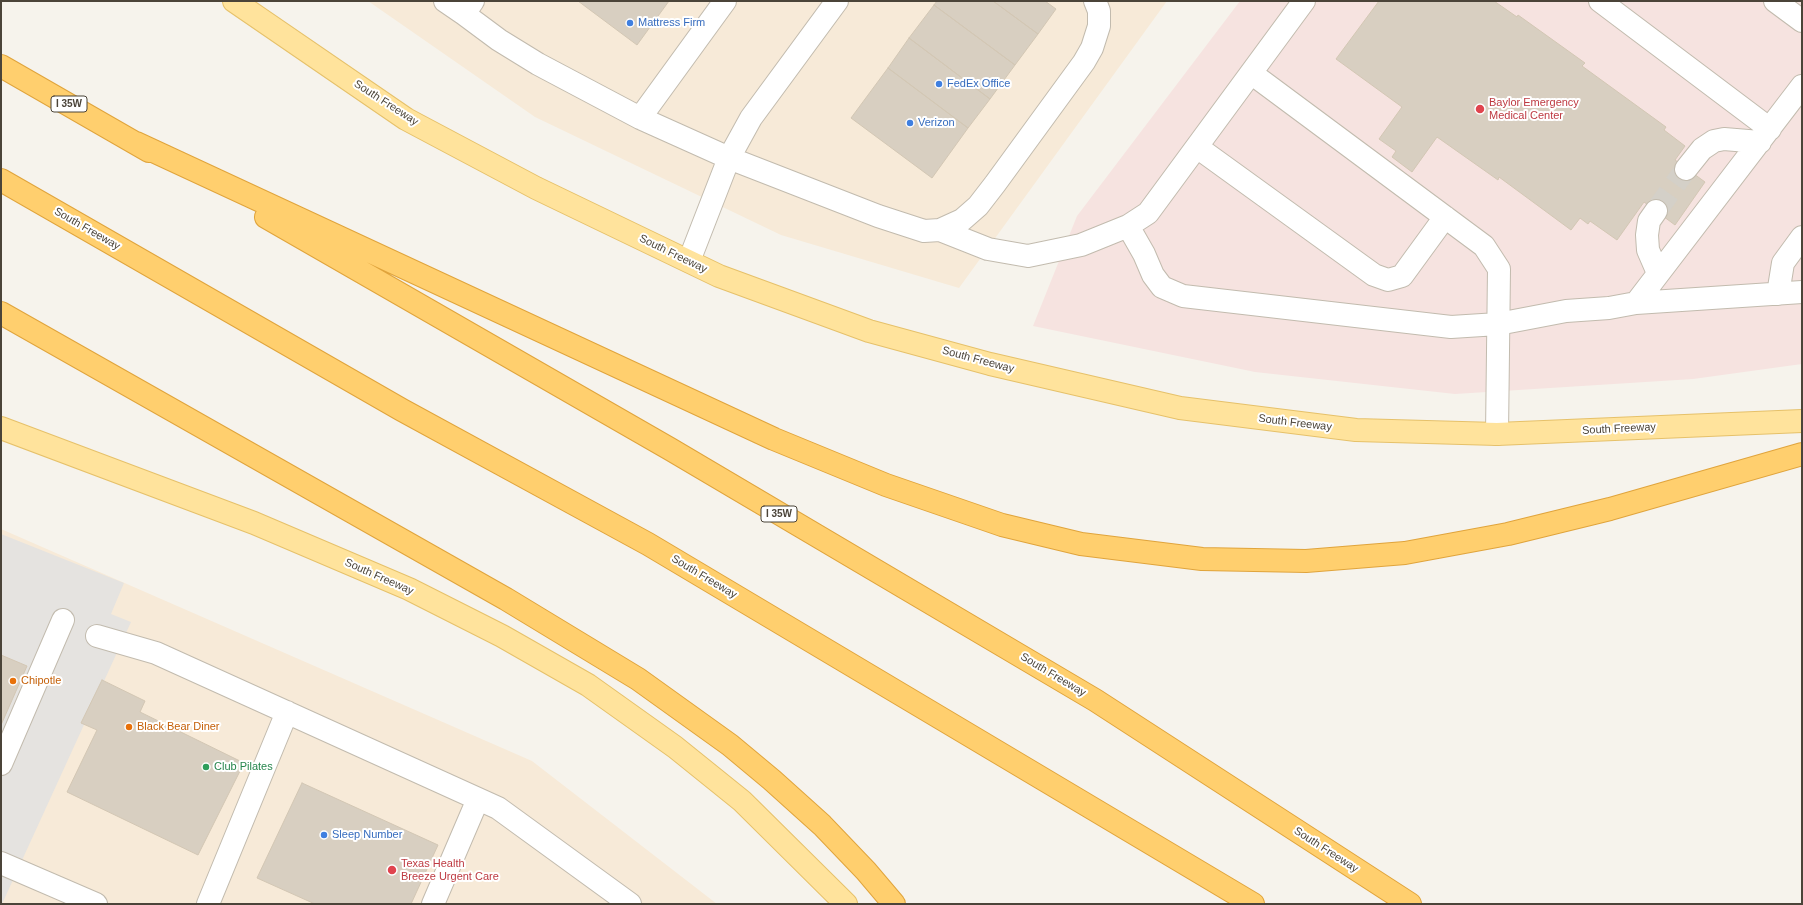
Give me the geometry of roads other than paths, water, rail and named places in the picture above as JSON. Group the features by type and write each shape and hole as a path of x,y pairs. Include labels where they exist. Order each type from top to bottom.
{"highway":[{"name":"South Freeway","path":"1,66 670,449 1095,700 1410,904"},
{"path":"136,143 774,439 886,485 988,520 1082,544 1202,559 1306,561 1405,553 1508,534 1610,509 1802,454"},
{"name":"South Freeway","path":"1,180 402,410 648,544 1253,904"},
{"path":"1,313 506,599 638,680 730,745 772,780 822,825 866,871 894,904"}],"main road":[{"name":"South Freeway","path":"234,1 406,119 536,188 689,262 719,276 869,331 990,364 1180,408 1356,430 1497,434 1802,421"},
{"name":"South Freeway","path":"1,428 254,523 409,589 502,636 588,685 675,747 742,801 846,904"}],"lane":[{"path":"445,1 468,7 499,40 538,64 640,118 729,158 878,216 924,231 940,230 962,220 978,206 1084,62 1092,48 1099,26 1099,11 1095,1"},
{"path":"640,118 725,1"},
{"path":"689,262 729,158 752,118 837,1"},
{"path":"940,230 988,249 1028,256 1081,245 1128,226 1148,213 1304,1"},
{"path":"1600,1 1765,136"},
{"path":"1775,1 1802,20"},
{"path":"1251,73 1484,246 1499,269 1497,434"},
{"path":"1636,303 1802,86"},
{"path":"1686,169 1702,149 1714,141 1765,136"},
{"path":"1197,147 1374,274 1388,280 1402,276 1445,217"},
{"path":"1656,211 1649,221 1647,235 1648,250 1658,273"},
{"path":"1128,226 1144,254 1153,275 1162,287 1183,296 1450,327 1498,324 1566,311 1609,308 1636,303 1802,292"},
{"path":"1778,294 1783,263 1802,237"},
{"path":"1,764 63,620"},
{"path":"97,636 156,653 498,808 630,904"},
{"path":"208,904 287,712"},
{"path":"433,904 478,799"},
{"path":"1,864 96,904"}],"tunnel":[{"path":"1656,211 1686,169"}],"place":[{"name":"Mattress Firm","path":"630,23"},
{"name":"FedEx Office","path":"939,84"},
{"name":"Baylor Emergency Medical Center","path":"1480,109"},
{"name":"Verizon","path":"910,123"},
{"name":"Chipotle","path":"13,681"},
{"name":"Black Bear Diner","path":"129,727"},
{"name":"Club Pilates","path":"206,767"},
{"name":"Sleep Number","path":"324,835"},
{"name":"Texas Health Breeze Urgent Care","path":"392,870"}]}
